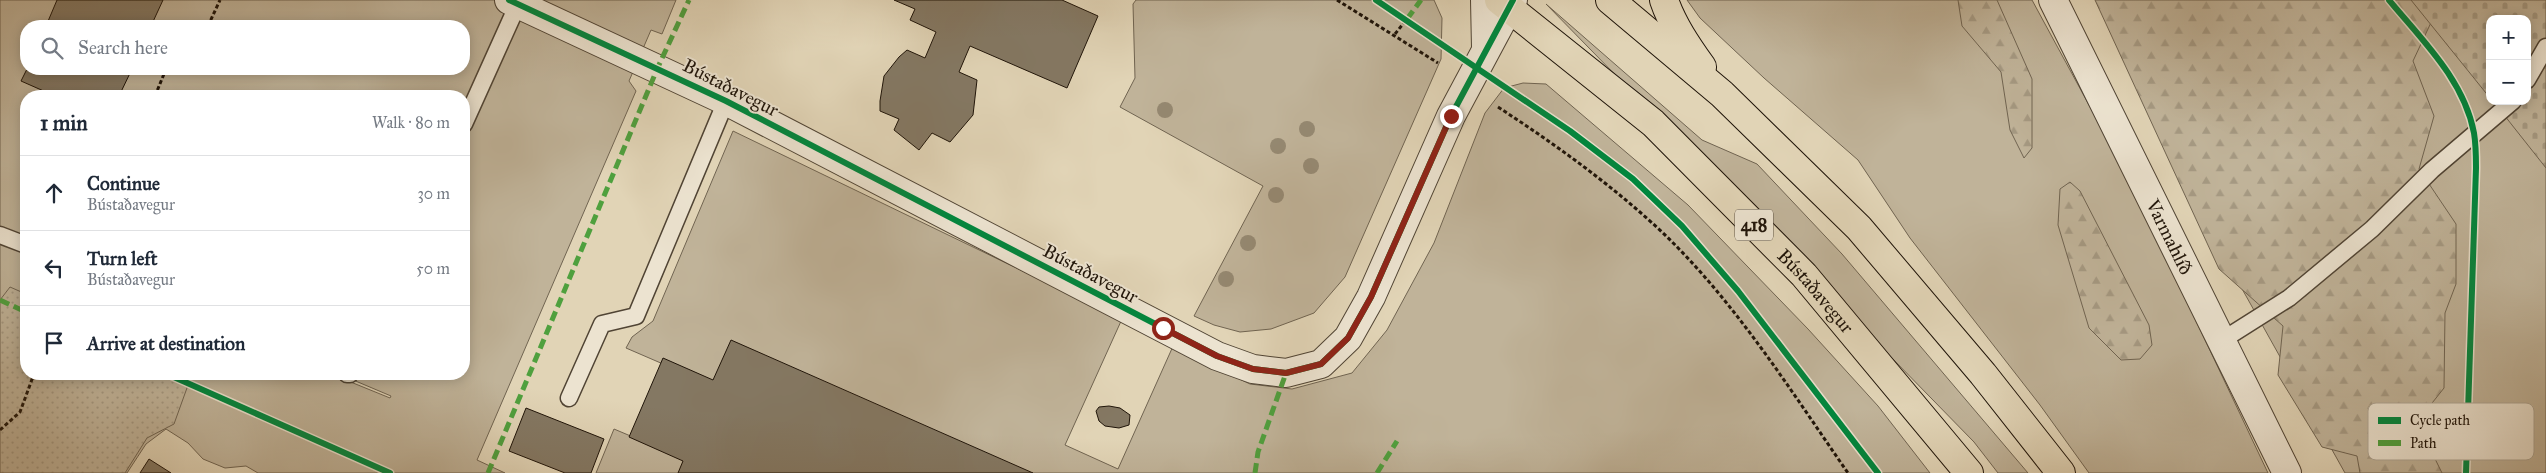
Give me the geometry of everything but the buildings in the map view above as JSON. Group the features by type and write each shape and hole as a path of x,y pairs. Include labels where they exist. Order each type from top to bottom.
{"main road":[{"path":"1610,0 1722,94 1859,228 1983,374 2061,473"},
{"path":"1664,0 1689,48 1722,94"},
{"name":"Bústaðavegur","path":"1501,2 1660,130 1804,275 1969,473"}],"street":[{"name":"Varmahlíð","path":"2053,0 2287,473"},
{"name":"Bústaðavegur","path":"514,2 726,101 1217,356 1253,369 1286,373 1321,364 1348,338 1371,297 1451,116 1486,52 1501,2"}],"lane":[{"path":"470,109 514,2"},
{"path":"2531,73 2546,47"},
{"path":"569,398 602,324 636,316 726,101"},
{"path":"2221,341 2289,298 2372,229 2432,170 2508,105"},
{"path":"0,235 20,243"}],"path":[{"path":"211,20 220,0"},
{"path":"1337,0 1395,34 1441,66"},
{"path":"1399,14 1415,25"},
{"path":"1395,34 1407,19"},
{"path":"157,90 164,75"},
{"path":"1497,106 1551,141 1606,183 1664,234 1719,294 1848,473"},
{"path":"0,430 20,412 32,380"}],"green space":[{"path":"0,0 676,0 662,34 651,30 629,81 636,91 477,460 505,473 258,473 246,466 225,468 203,459 188,443 166,429 146,444 127,473 0,473 0,238 20,246 20,380 346,380 390,398 391,396 353,380 470,380 470,90 20,90 20,241 0,233"},
{"path":"1136,0 1434,0 1442,18 1441,59 1345,277 1314,313 1271,329 1240,332 1214,325 1194,316 1263,186 1120,107 1135,78 1133,4"},
{"path":"1687,0 2032,0 2127,175 2268,473 2089,473 2040,405 1910,238 1858,160 1764,78 1700,18"},
{"path":"1958,0 1997,0 2032,79 2032,148 2024,158 2010,130 2001,72 1962,26"},
{"path":"2095,0 2425,0 2435,14 2413,61 2434,116 2419,169 2456,224 2456,284 2445,313 2444,388 2432,403 2368,403 2368,460 2436,460 2442,473 2360,473 2357,456 2322,447 2278,375 2283,326 2219,269"},
{"path":"2117,0 2546,0 2546,473 2345,473 2241,287"},
{"path":"2411,0 2546,0 2546,168 2496,105 2531,105 2531,15 2486,15 2486,93"},
{"path":"1546,4 1702,140 1757,164 1842,254 2028,473 1998,473 1974,442"},
{"path":"1523,83 1546,84 1688,205 1808,329 1878,406 1930,473 1024,473 714,386 626,348 632,337 653,321 733,131 1122,319 1065,445 1118,469 1174,344 1208,364 1250,384 1292,389 1352,373 1387,330 1434,243 1485,113 1504,88"},
{"path":"2070,182 2080,191 2149,325 2152,345 2140,359 2121,360 2089,328 2058,225 2060,189"},
{"path":"10,287 20,291 20,380 190,380 174,424 147,438 125,473 0,473 0,300"},
{"path":"614,429 685,459 679,473 596,473"}],"marked path":[{"path":"488,473 658,67 689,0"},
{"path":"1407,19 1421,0"},
{"path":"0,300 20,309"},
{"path":"1255,473 1258,452 1286,373"},
{"path":"1377,473 1397,441"}],"cycle path":[{"path":"509,0 726,101 1217,356 1253,369 1286,373 1321,364 1348,338 1371,297 1451,116 1513,0"},
{"path":"1376,0 1570,131 1633,179 1682,226 1738,291 1878,473"},
{"path":"2389,0 2428,46 2451,78 2469,114 2474,133 2476,168 2468,403"},
{"path":"181,380 390,473"},
{"path":"2466,460 2466,473"}],"route":[{"path":"1163,328 1217,356 1253,369 1286,373 1321,364 1348,338 1371,297 1451,116"}]}
